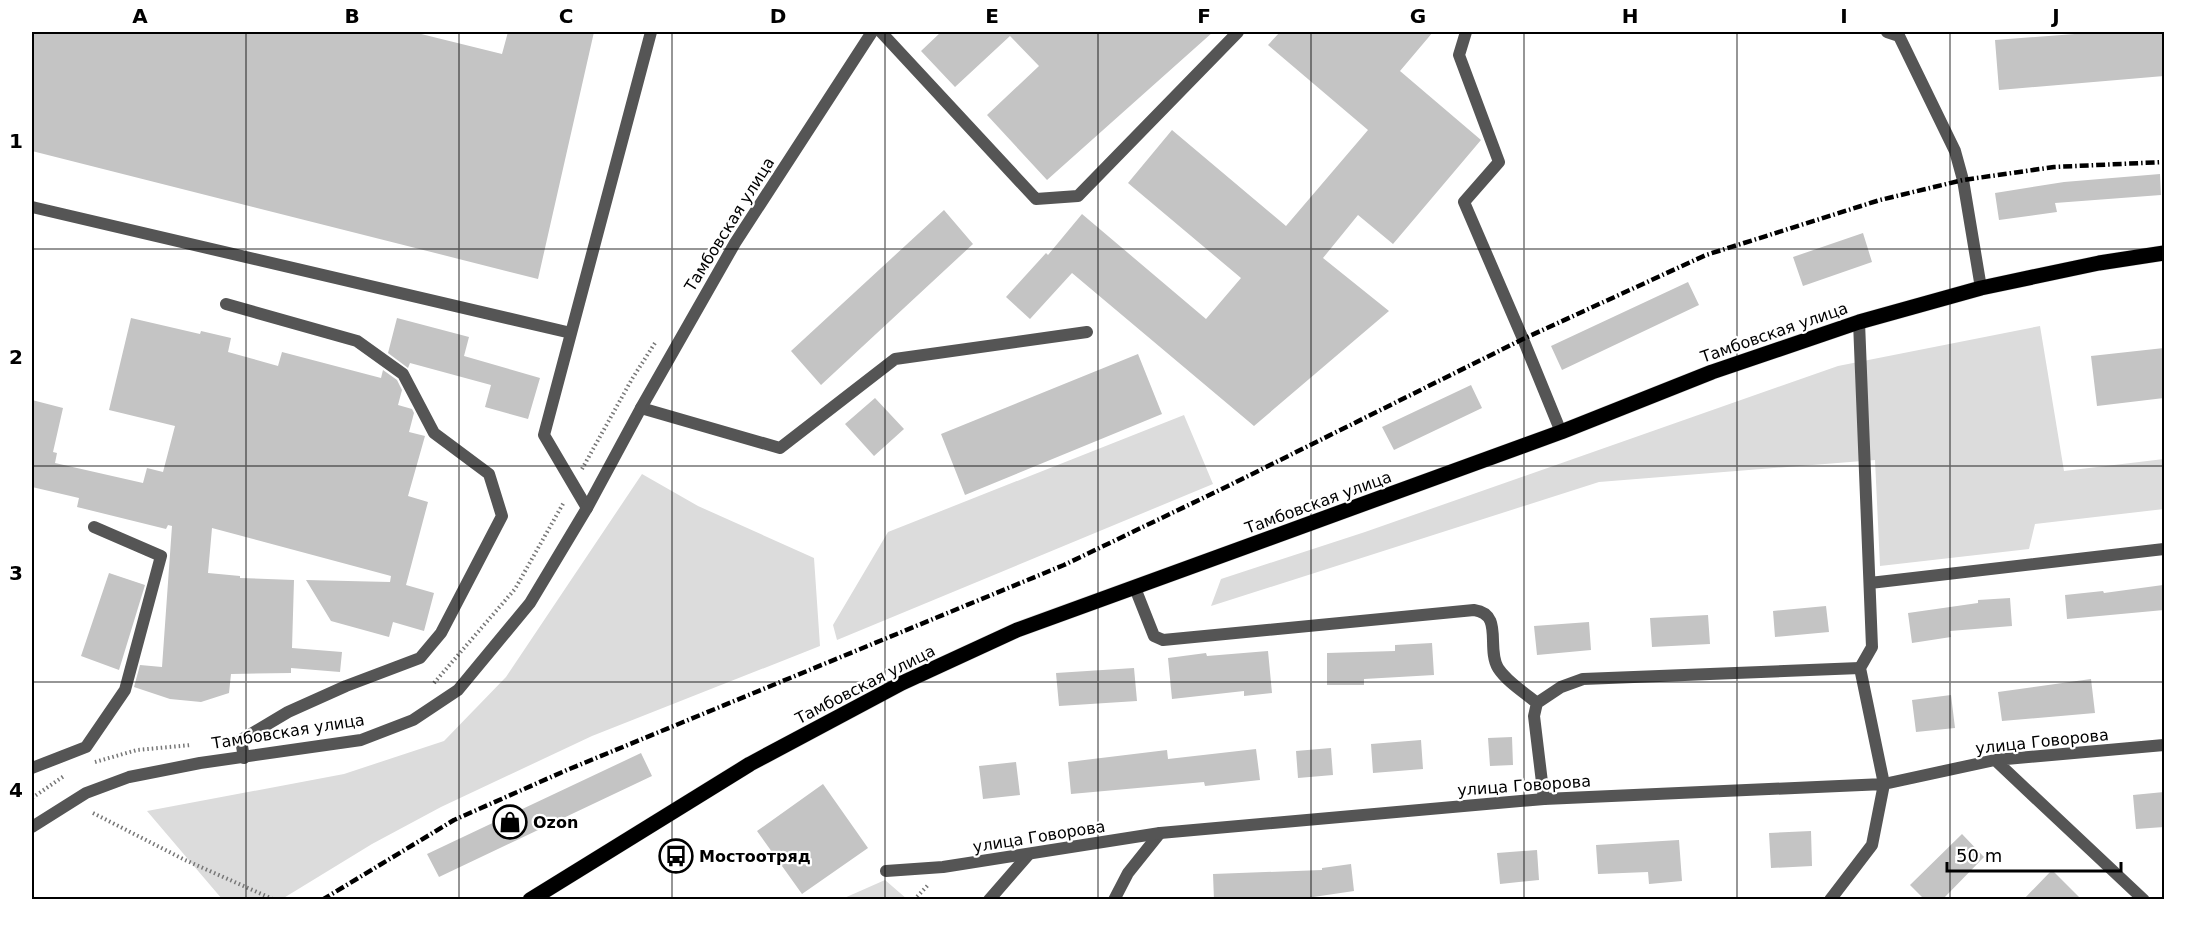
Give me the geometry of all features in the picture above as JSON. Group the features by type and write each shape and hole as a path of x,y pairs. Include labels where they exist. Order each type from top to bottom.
{"main road":[{"name":"Тамбовская улица","path":"530,900 750,764 902,683 1017,630 1561,432 1712,372 1858,322 1981,288 2099,263 2164,253"}],"street":[{"path":"587,508 544,435 651,32"},
{"name":"Тамбовская улица","path":"32,827 86,793 129,777 200,763 361,740 413,720 458,690 530,603 587,508 735,243 872,32"},
{"path":"881,32 1036,199 1078,196 1238,32"},
{"path":"1466,32 1459,56 1499,162 1464,202 1561,432"},
{"path":"1887,32 1899,36 1955,151 1963,180 1981,288"},
{"path":"32,207 571,333"},
{"path":"226,304 357,341 403,374 434,433 489,474 502,516 441,633 420,658 346,686 288,712 241,740 244,758"},
{"path":"1830,900 1872,845 1884,784 1860,668 1872,647 1858,322"},
{"path":"641,408 780,448 895,359 1087,332"},
{"path":"32,768 86,747 125,690 161,556 94,527"},
{"path":"1870,583 2164,549"},
{"path":"1135,588 1154,636 1162,640 1474,610 1483,611 1490,618 1498,669 1536,703"},
{"path":"1544,799 1534,716 1536,703 1561,687 1583,679 1860,668"},
{"name":"улица Говорова","path":"886,871 944,867 1160,833 1544,799 1884,784 1995,760 2164,745"},
{"path":"1995,760 2144,900"},
{"path":"1114,900 1128,873 1160,833"},
{"path":"989,900 1029,854"}],"path":[{"path":"93,813 185,860 275,900"}],"shaded area":[{"path":"2040,326 2064,471 2164,459 2164,509 2035,524 2029,549 1880,566 1875,460 1599,482 1211,606 1221,579 1365,532 1838,366"},
{"path":"1184,415 1213,484 837,640 833,625 888,532"},
{"path":"642,474 698,506 814,558 820,646 592,736 441,807 372,844 282,899 222,899 147,811 344,774 444,741 506,677"},
{"path":"885,880 907,899 842,899"}],"building":[{"path":"32,32 413,32 502,54 508,32 594,32 538,279 32,151"},
{"path":"941,32 1213,32 1047,180 987,115 1039,66 1010,36 955,87 921,51"},
{"path":"1280,32 1433,32 1400,71 1481,140 1393,244 1358,215 1323,258 1389,311 1254,426 1072,273 1030,319 1006,297 1046,253 1048,255 1082,214 1206,319 1241,278 1128,183 1172,130 1286,226 1368,130 1268,45"},
{"path":"2101,32 2164,32 2164,76 1999,90 1995,40"},
{"path":"2160,174 2161,195 2055,203 2057,212 1999,220 1995,193 2064,182"},
{"path":"944,210 973,244 821,385 791,351"},
{"path":"1863,233 1872,262 1803,286 1793,257"},
{"path":"1688,282 1699,305 1562,370 1551,346"},
{"path":"131,318 200,334 201,331 231,338 228,352 278,366 282,352 381,378 383,370 397,380 402,390 398,405 412,409 414,413 409,432 425,436 408,496 428,502 406,585 434,593 424,631 393,622 389,637 331,621 306,580 390,582 391,576 212,528 208,573 240,576 240,578 294,580 292,648 342,652 340,672 291,668 291,673 231,674 229,693 201,702 170,699 134,687 140,665 162,667 172,526 168,525 166,529 77,507 79,498 32,487 32,400 63,408 53,452 57,453 55,463 143,483 147,468 163,472 175,426 109,410"},
{"path":"397,318 469,337 464,356 540,378 528,419 485,407 491,385 410,363 408,368 388,353"},
{"path":"2164,348 2164,398 2097,406 2091,356"},
{"path":"1138,354 1162,414 965,495 941,434"},
{"path":"1471,385 1482,408 1394,450 1382,427"},
{"path":"875,398 904,429 874,456 845,424"},
{"path":"109,573 145,585 119,670 81,656"},
{"path":"2163,585 2164,610 2067,619 2065,595 2103,591 2104,593"},
{"path":"2010,598 2012,626 1950,631 1951,637 1912,643 1908,613 1978,603 1978,600"},
{"path":"1826,606 1829,632 1775,637 1773,611"},
{"path":"1708,615 1710,644 1652,647 1650,618"},
{"path":"1589,622 1591,650 1537,655 1534,626"},
{"path":"1432,643 1434,675 1364,679 1364,685 1327,685 1327,653 1395,651 1395,645"},
{"path":"1268,651 1272,693 1244,696 1244,691 1172,699 1168,658 1206,653 1207,656"},
{"path":"1134,668 1137,701 1059,706 1056,673"},
{"path":"2091,679 2095,713 2002,721 1998,692"},
{"path":"1951,695 1955,728 1916,732 1912,700"},
{"path":"1512,737 1513,765 1490,766 1488,738"},
{"path":"1421,740 1423,769 1373,773 1371,744"},
{"path":"1331,748 1333,775 1298,778 1296,751"},
{"path":"1256,749 1260,780 1205,786 1204,782 1071,794 1068,762 1167,750 1168,759"},
{"path":"641,753 652,776 439,877 427,854"},
{"path":"1016,762 1020,795 983,799 979,766"},
{"path":"823,784 868,848 802,894 757,831"},
{"path":"2164,792 2164,827 2136,829 2133,795"},
{"path":"1811,831 1812,866 1771,868 1769,833"},
{"path":"1962,834 1984,857 1942,900 1925,900 1910,885"},
{"path":"1679,840 1682,881 1649,884 1648,872 1598,874 1596,845"},
{"path":"1537,850 1539,880 1500,884 1497,853"},
{"path":"1351,864 1354,891 1293,900 1214,900 1213,874 1322,870 1322,868"},
{"path":"2052,870 2082,900 2023,900"}],"railway":[{"path":"322,900 454,820 567,770 1064,565 1523,339 1706,255 1880,200 1963,180 2054,167 2164,162"}],"place":[{"name":"Ozon","path":"510,822"},
{"name":"Мостоотряд","path":"676,856"}]}
